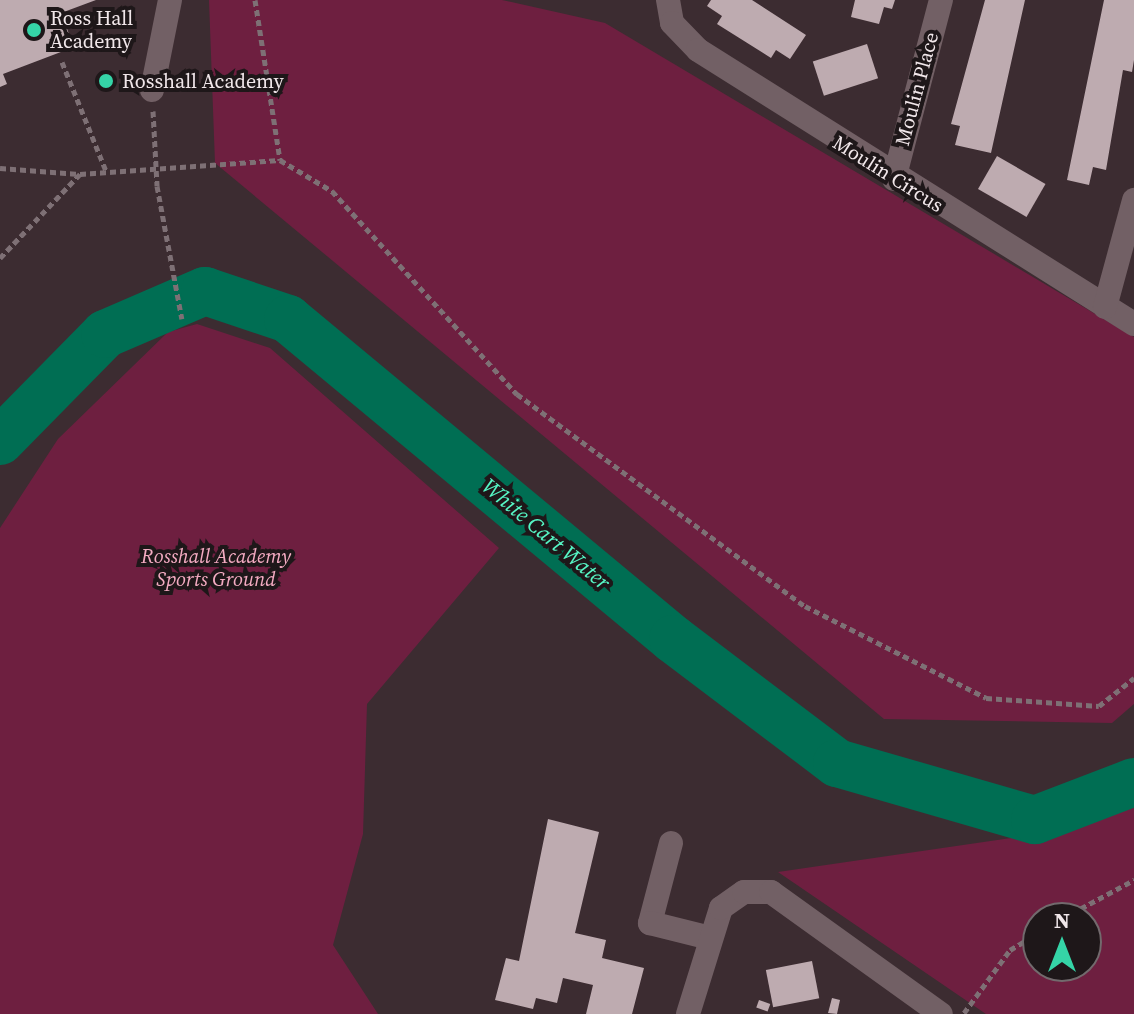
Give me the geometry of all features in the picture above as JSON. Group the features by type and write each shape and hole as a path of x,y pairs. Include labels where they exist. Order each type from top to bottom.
{"street":[{"path":"152,90 170,0"},
{"name":"Moulin Circus","path":"668,0 672,23 698,50 894,179 1134,324"},
{"name":"Moulin Place","path":"894,179 941,0"},
{"path":"1105,307 1134,200"},
{"path":"671,843 650,923 710,938"},
{"path":"688,1014 721,908 744,892 771,892 941,1014"}],"path":[{"path":"255,0 280,160"},
{"path":"62,62 106,171"},
{"path":"152,90 157,186 182,319"},
{"path":"0,168 80,174 155,165 280,160 332,191 517,394 805,606 986,698 1099,706 1134,678"},
{"path":"0,258 80,174"},
{"path":"1093,902 1134,880"},
{"path":"963,1014 1010,950 1022,943"}],"green space":[{"path":"209,0 502,0 605,23 1134,337 1134,704 1112,723 884,719 215,163"},
{"name":"Rosshall Academy Sports Ground","path":"197,324 270,348 499,548 367,704 363,834 333,945 378,1014 0,1014 0,528 58,439 168,332"},
{"path":"1134,791 1134,1014 986,1014 778,872 1018,837"}],"building":[{"name":"Ross Hall Academy","path":"0,0 96,0 61,13 74,47 3,74 7,84 0,87"},
{"path":"711,0 752,0 806,35 790,59 776,50 771,58 717,24 722,16 707,6"},
{"path":"855,0 895,0 892,9 884,7 879,24 851,17"},
{"path":"985,0 1025,0 991,153 955,145 960,126 951,124"},
{"path":"1104,0 1134,0 1134,60 1132,72 1123,70 1106,170 1093,167 1089,185 1067,180"},
{"path":"867,44 878,78 824,96 813,62"},
{"path":"997,156 1045,184 1026,217 978,189"},
{"path":"548,819 599,832 575,933 606,940 602,958 644,968 632,1014 586,1014 593,985 563,978 557,1003 536,998 533,1009 495,1000 506,958 519,961"},
{"path":"812,961 819,998 773,1007 766,970"},
{"path":"832,998 840,1000 837,1014 828,1013"},
{"path":"759,1000 770,1004 768,1012 756,1008"}],"waterway":[{"name":"White Cart Water","path":"0,441 105,334 205,291 288,319 673,639 837,763 1035,820 1134,782"}],"place":[{"name":"Ross Hall Academy","path":"34,30"},
{"name":"Rosshall Academy","path":"106,81"}]}
